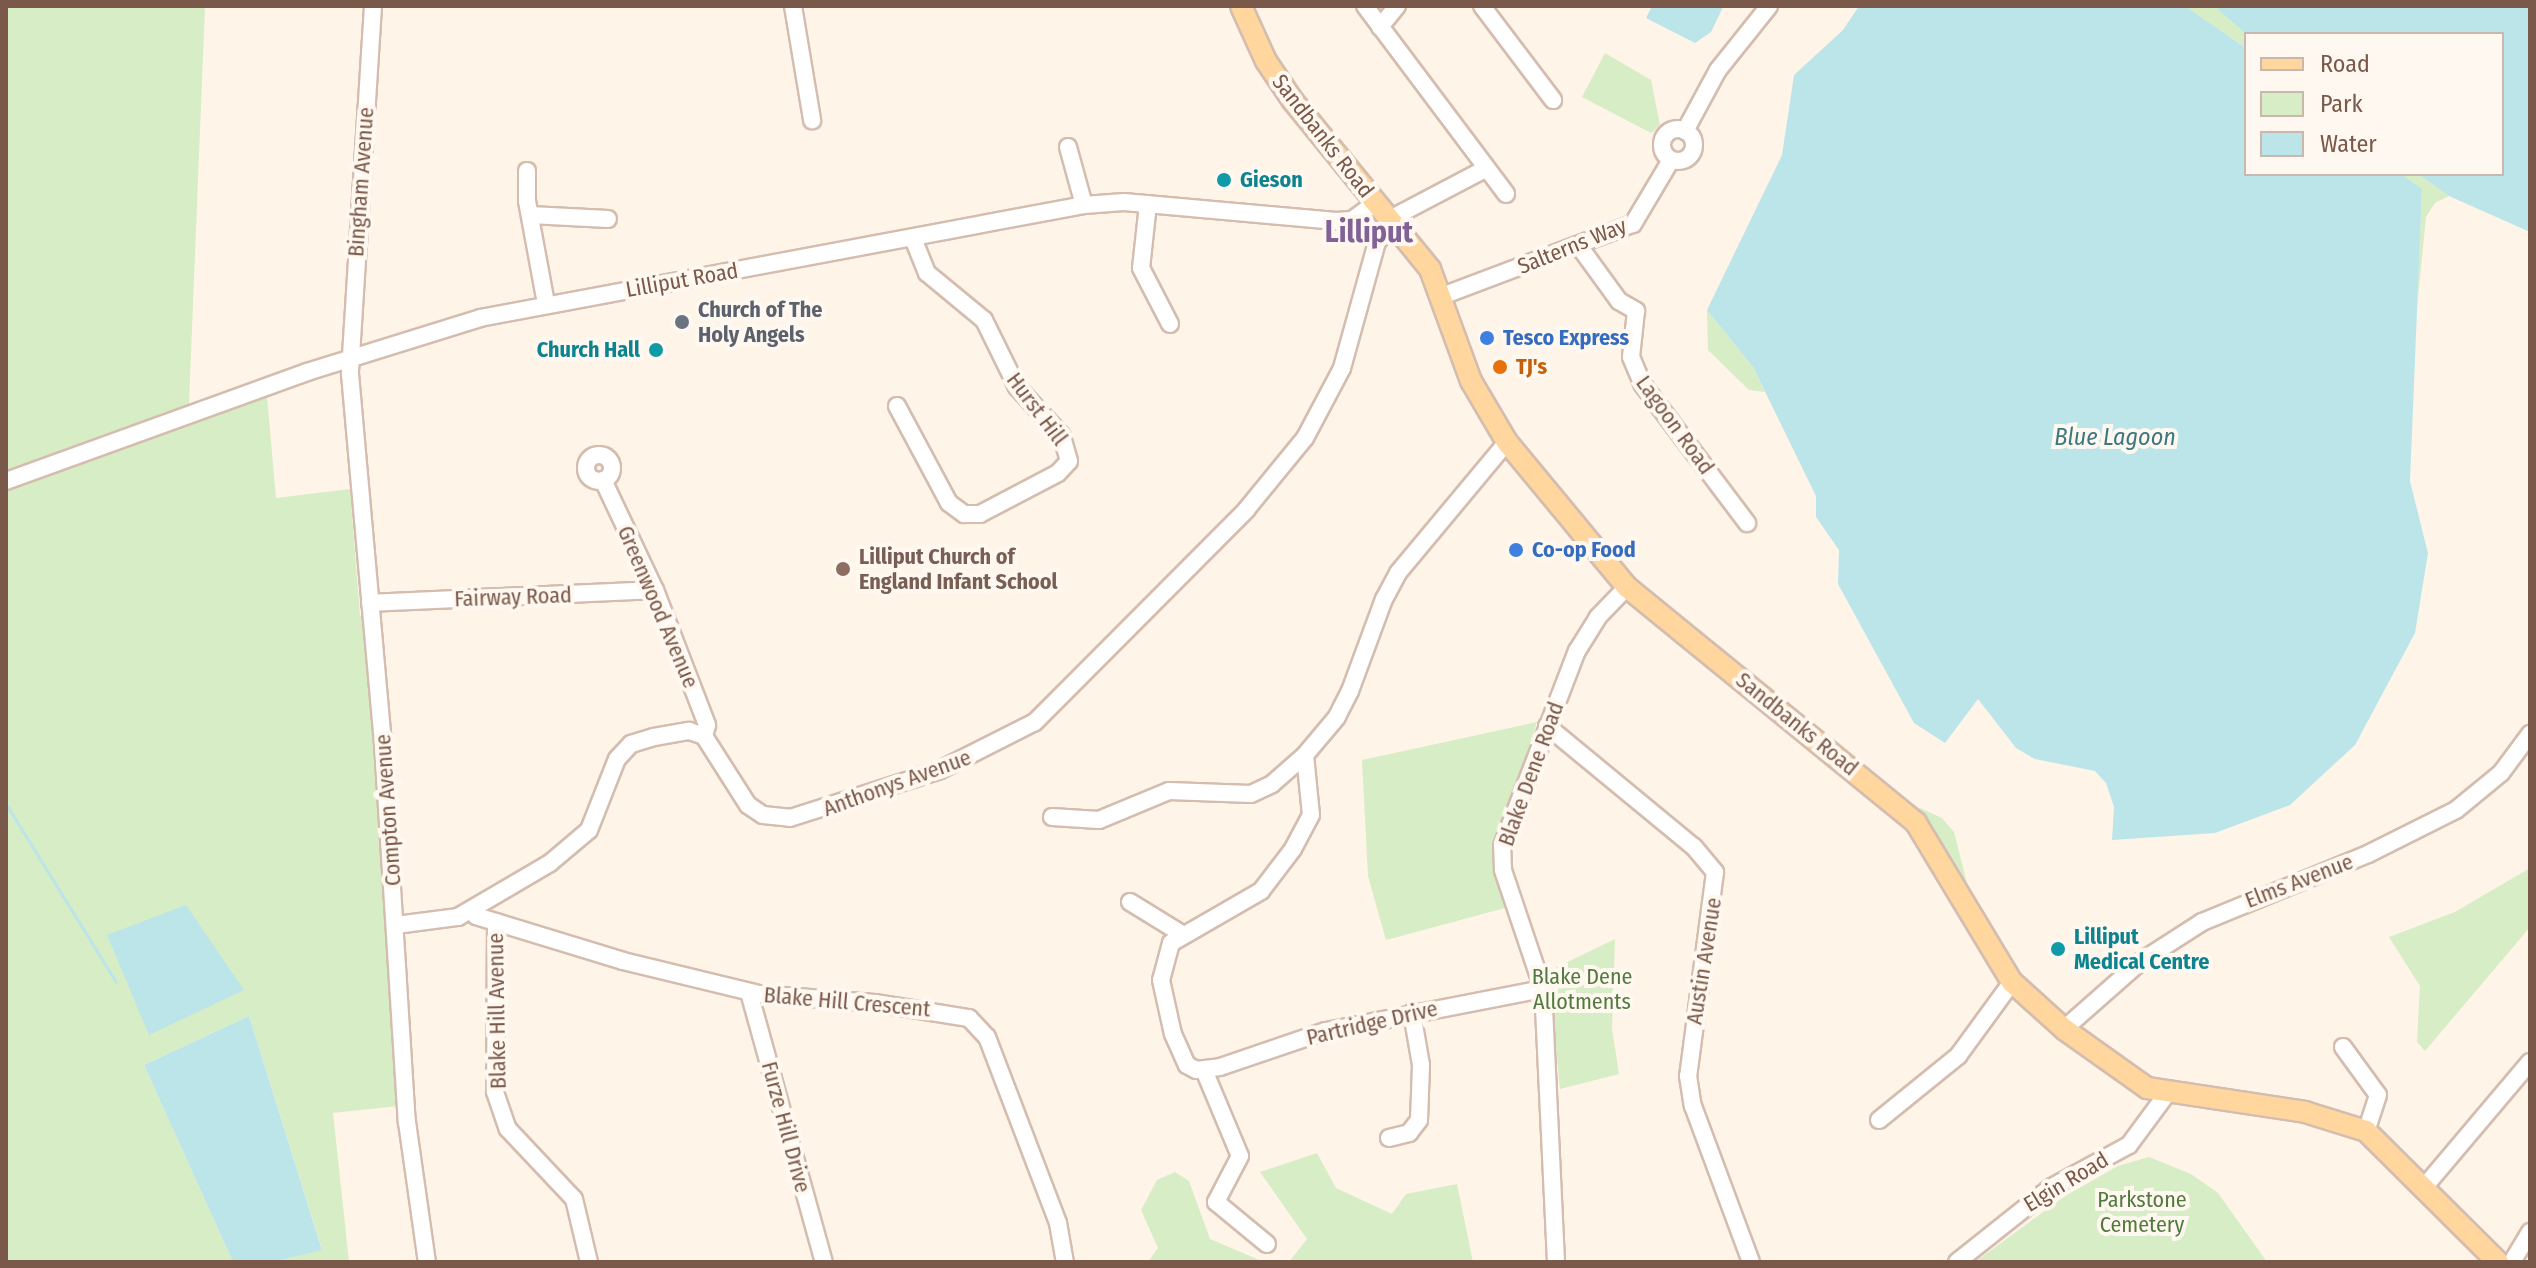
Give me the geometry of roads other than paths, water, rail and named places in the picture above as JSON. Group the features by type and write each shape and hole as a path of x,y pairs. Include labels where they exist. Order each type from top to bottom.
{"main road":[{"name":"Sandbanks Road","path":"1241,6 1278,81 1390,222 1425,261 1442,296 1471,381 1507,442 1627,587 1916,823 2012,982 2064,1029 2127,1077 2166,1095 2305,1112 2366,1131 2426,1185 2498,1262"}],"street":[{"name":"Bingham Avenue","path":"352,357 373,6"},
{"path":"793,6 812,120"},
{"path":"1365,6 1506,194"},
{"path":"1380,27 1397,6"},
{"path":"1482,6 1553,100"},
{"name":"Salterns Way","path":"1442,296 1633,224 1671,160 1662,149 1664,138 1674,130 1685,131 1727,57 1769,6"},
{"path":"1068,147 1084,205"},
{"path":"1390,222 1485,169"},
{"path":"527,171 530,215 546,304"},
{"name":"Lilliput Road","path":"6,481 352,357 447,326 546,304 1084,205 1148,204 1345,221 1375,203"},
{"path":"1148,204 1141,268 1170,324"},
{"path":"530,215 608,219"},
{"name":"Anthonys Avenue","path":"704,736 748,805 763,815 790,818 940,770 1035,722 1220,538 1290,460 1342,368 1377,242 1390,222"},
{"name":"Hurst Hill","path":"897,406 949,503 964,514 980,514 1058,473 1069,461 1062,436 1017,387 984,320 927,273 913,238"},
{"name":"Lagoon Road","path":"1579,246 1619,301 1636,311 1631,357 1643,385 1747,523"},
{"name":"Compton Avenue","path":"352,357 396,925 407,1122 427,1262"},
{"path":"1052,817 1099,820 1169,791 1251,794 1272,784 1305,755 1337,717 1398,573 1507,442"},
{"name":"Greenwood Avenue","path":"603,480 655,590 707,725 704,736"},
{"name":"Blake Dene Road","path":"1556,1262 1543,989 1502,858 1504,837 1586,633 1627,587"},
{"name":"Fairway Road","path":"370,603 655,590"},
{"name":"Austin Avenue","path":"1547,726 1694,847 1715,872 1688,1076 1693,1106 1751,1262"},
{"path":"396,925 443,920 472,910 579,840 595,818 617,759 631,744 677,732 704,736"},
{"name":"Elms Avenue","path":"2064,1029 2140,962 2202,922 2368,854 2456,810 2501,773 2530,734"},
{"path":"1267,1244 1218,1209 1217,1193 1236,1170 1237,1146 1224,1127 1204,1070 1187,1065 1164,999 1165,953 1182,934 1240,904 1272,881 1311,815 1305,755"},
{"path":"1130,902 1182,934"},
{"name":"Blake Hill Crescent","path":"472,910 496,922 749,992 889,1005 969,1018 987,1037 1058,1223 1065,1262"},
{"name":"Blake Hill Avenue","path":"496,922 495,1092 508,1129 574,1199 589,1262"},
{"path":"1879,1120 1958,1056 2012,982"},
{"name":"Partridge Drive","path":"1204,1070 1326,1031 1543,989"},
{"name":"Furze Hill Drive","path":"749,992 824,1262"},
{"path":"1389,1138 1409,1133 1419,1120 1421,1065 1412,1013"},
{"path":"2343,1047 2378,1095 2366,1131"},
{"path":"2426,1185 2530,1062"},
{"name":"Elgin Road","path":"1957,1262 2050,1188 2129,1145 2166,1095"},
{"path":"2512,1262 2530,1232"}],"water":[{"path":"1652,6 1723,7 1711,32 1695,43 1646,18"},
{"name":"Blue Lagoon","path":"1859,6 2185,6 2244,47 2244,176 2404,176 2422,189 2410,481 2428,553 2415,633 2355,745 2290,805 2215,833 2112,840 2114,807 2106,783 2095,771 2035,759 2016,748 1978,699 1945,743 1914,723 1838,584 1839,550 1816,517 1816,496 1753,367 1707,310 1782,155 1794,75 1843,30"},
{"path":"2214,6 2530,6 2530,232 2449,196 2421,176 2504,176 2504,32 2244,32"},
{"path":"186,905 244,990 149,1035 107,935"},
{"path":"249,1016 322,1250 272,1262 233,1262 144,1065"}],"waterway":[{"path":"6,804 116,982"}],"place":[{"name":"Gieson","path":"1224,180"},
{"name":"Church of The Holy Angels","path":"682,322"},
{"name":"Tesco Express","path":"1487,338"},
{"name":"Church Hall","path":"656,350"},
{"name":"TJ's","path":"1500,367"},
{"name":"Co-op Food","path":"1516,550"},
{"name":"Lilliput Church of England Infant School","path":"843,569"},
{"name":"Lilliput Medical Centre","path":"2058,949"}],"district":[{"name":"Lilliput","path":"1369,232"}],"park label":[{"name":"Blake Dene Allotments","path":"1582,988"},
{"name":"Parkstone Cemetery","path":"2142,1212"}]}
